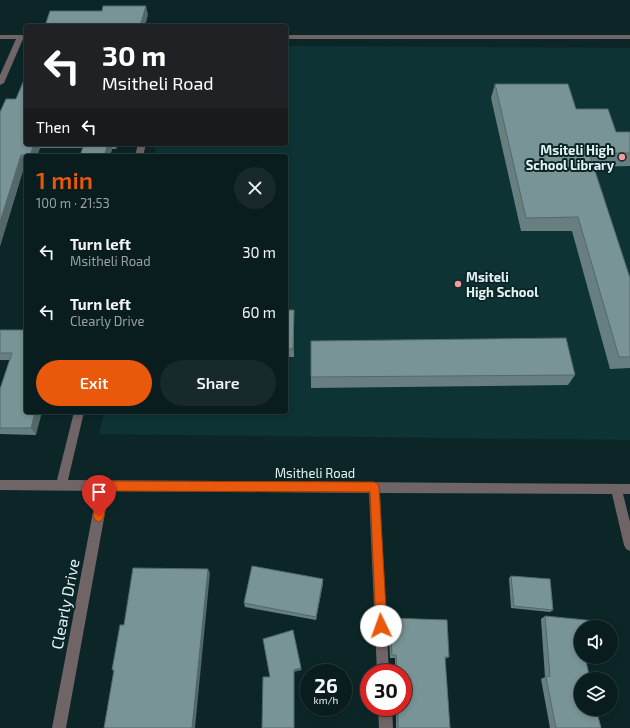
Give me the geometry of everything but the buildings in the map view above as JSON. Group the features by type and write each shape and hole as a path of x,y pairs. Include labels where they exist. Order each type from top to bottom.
{"street":[{"path":"0,37 23,37 0,83"},
{"path":"288,37 630,37"},
{"path":"61,485 79,414"},
{"name":"Msitheli Road","path":"0,485 630,489"},
{"name":"Clearly Drive","path":"59,728 104,486"},
{"path":"374,487 384,664"},
{"path":"616,489 630,545"},
{"path":"385,716 386,728"}],"shaded area":[{"name":"Msiteli High School","path":"288,46 630,48 630,440 99,434 104,414 288,414 288,154 154,154 156,146 288,146"}],"place":[{"name":"Msiteli High School Library","path":"622,157"},
{"name":"Msiteli High School","path":"458,284"}],"route":[{"path":"99,516 104,486 374,487 381,626"}]}
